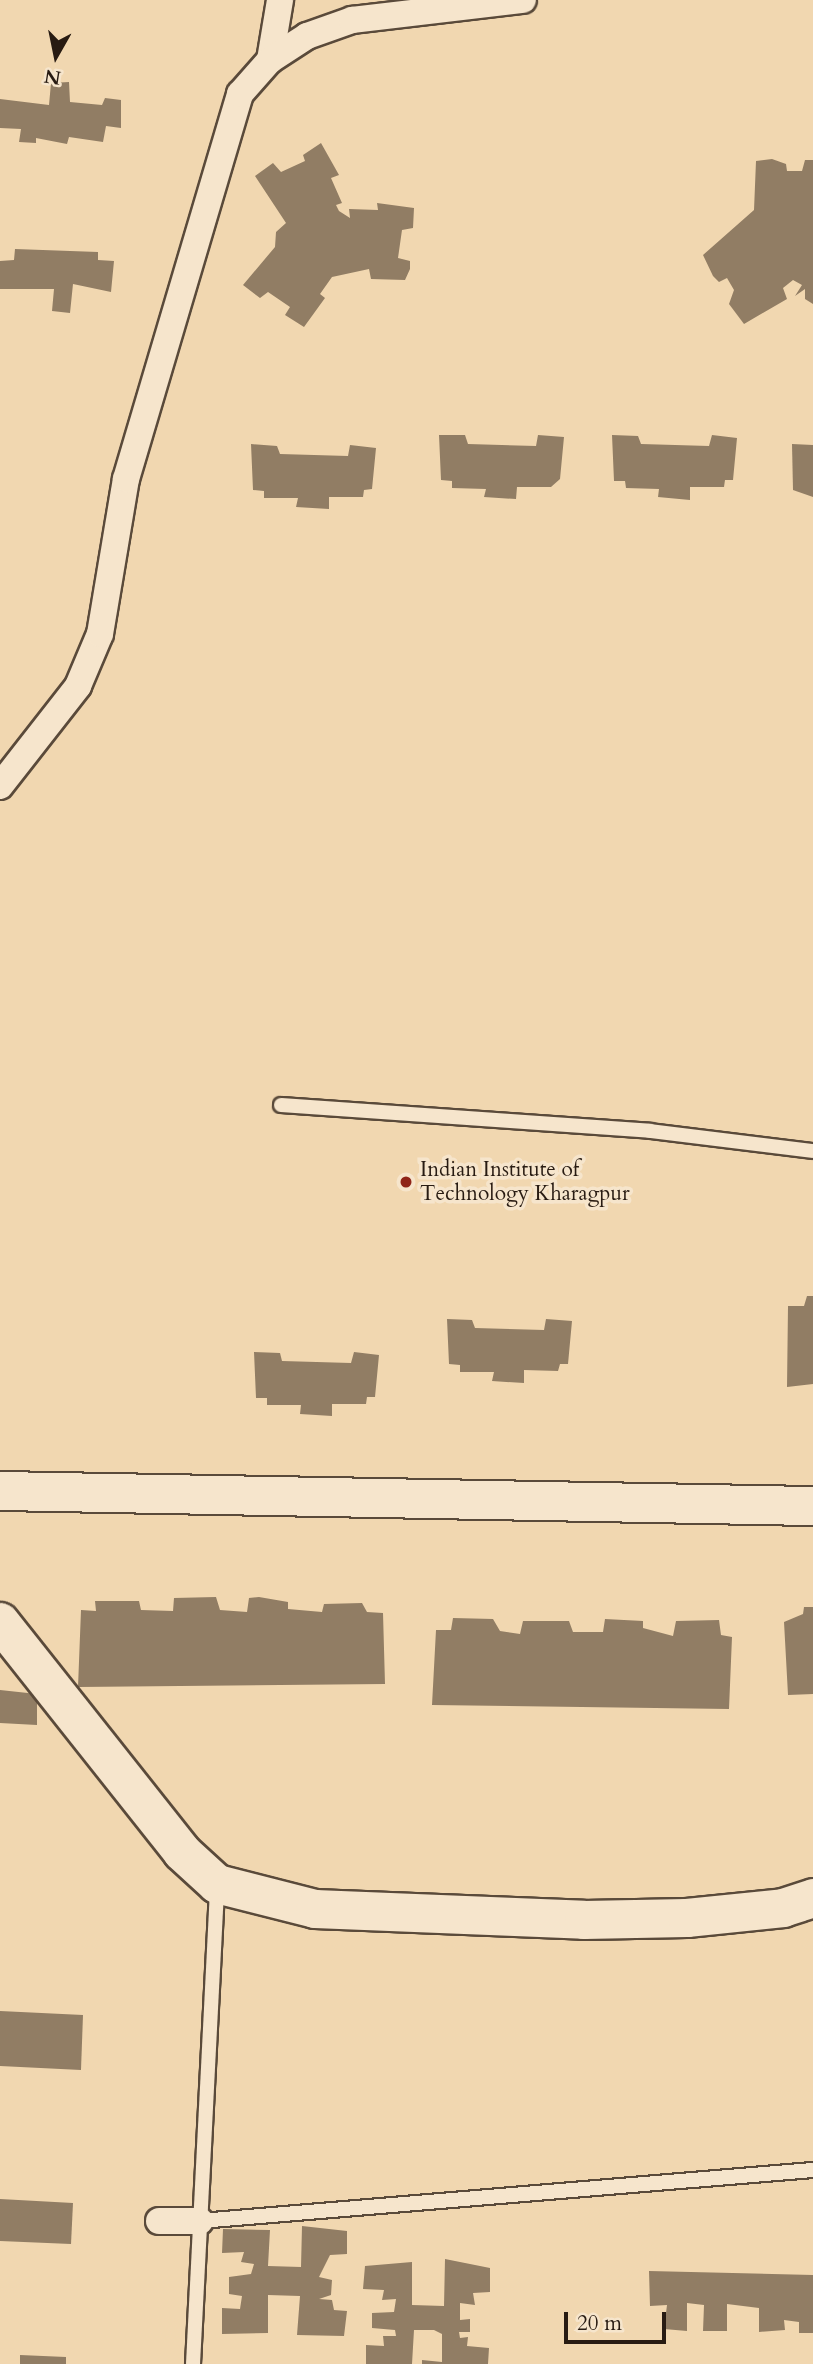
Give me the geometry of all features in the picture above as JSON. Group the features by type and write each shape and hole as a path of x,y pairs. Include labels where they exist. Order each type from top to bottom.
{"street":[{"path":"270,60 280,0"},
{"path":"0,786 78,687 100,635 126,479 240,94 270,60 307,36 352,20 512,1"},
{"path":"0,1492 813,1506"},
{"path":"0,1622 182,1852 217,1884 315,1909 583,1920 687,1918 783,1908 813,1898"},
{"path":"159,2221 200,2221"}],"lane":[{"path":"281,1105 650,1130 813,1152"},
{"path":"192,2364 217,1884"},
{"path":"200,2221 813,2170"}],"building":[{"path":"69,82 70,102 102,105 105,98 121,100 121,128 106,126 103,142 69,137 67,144 36,138 36,143 19,142 21,129 0,128 0,99 49,105 51,83"},
{"path":"321,143 339,175 331,178 342,203 336,205 339,211 350,218 349,209 378,210 377,203 414,208 413,228 402,230 398,258 410,261 410,269 405,280 371,279 369,269 332,277 320,294 325,298 304,327 285,315 290,307 268,292 260,298 243,285 275,247 276,232 286,223 255,176 273,163 281,172 305,161 303,155"},
{"path":"772,159 786,164 787,171 802,171 805,160 813,160 813,304 805,299 805,289 795,296 802,285 793,280 783,288 787,299 744,324 729,304 734,290 727,278 719,282 713,276 703,255 754,210 756,161"},
{"path":"15,249 98,252 98,260 114,261 111,292 73,284 70,313 52,311 54,289 0,289 0,261 14,260"},
{"path":"439,435 465,435 468,444 536,446 538,435 564,437 560,479 551,487 517,487 516,499 484,497 486,489 452,488 452,481 441,480"},
{"path":"612,435 638,436 641,444 709,446 712,435 737,438 733,480 725,480 724,487 690,487 690,500 658,497 659,489 626,488 625,481 614,481"},
{"path":"251,444 277,446 280,454 348,456 350,445 376,448 372,489 364,490 363,497 329,497 329,509 296,507 298,498 264,498 264,491 253,490"},
{"path":"792,444 813,445 813,497 793,490"},
{"path":"807,1296 813,1296 813,1384 787,1387 788,1306 804,1306"},
{"path":"447,1319 472,1320 475,1328 544,1330 546,1319 572,1321 568,1364 560,1364 558,1371 524,1370 524,1383 492,1381 494,1372 460,1372 460,1365 449,1364"},
{"path":"254,1352 280,1353 282,1361 351,1363 354,1352 379,1355 375,1397 367,1397 366,1404 332,1404 332,1416 300,1414 301,1405 267,1405 267,1398 256,1398"},
{"path":"216,1597 220,1610 247,1612 249,1598 259,1597 288,1602 288,1609 322,1612 324,1604 362,1603 367,1612 383,1613 385,1684 78,1687 81,1610 96,1611 95,1601 139,1601 141,1610 173,1611 174,1598"},
{"path":"804,1607 813,1607 813,1694 788,1695 784,1622 803,1614"},
{"path":"453,1618 493,1619 500,1631 520,1634 523,1621 569,1621 573,1632 603,1632 605,1619 643,1621 643,1628 673,1636 676,1621 719,1620 721,1635 732,1637 729,1709 432,1705 436,1630 451,1630"},
{"path":"0,1690 37,1694 37,1725 0,1723"},
{"path":"0,2011 83,2015 81,2070 0,2066"},
{"path":"0,2199 73,2203 71,2244 0,2241"},
{"path":"302,2226 347,2231 347,2254 330,2255 319,2277 332,2280 331,2295 319,2299 332,2300 334,2310 347,2311 344,2336 297,2335 300,2296 268,2295 268,2333 222,2334 222,2308 240,2309 242,2296 229,2294 229,2277 251,2274 254,2264 241,2262 244,2252 222,2253 223,2229 270,2230 268,2266 301,2267"},
{"path":"445,2259 490,2268 490,2292 473,2293 475,2305 460,2303 460,2320 470,2319 470,2332 459,2332 460,2338 468,2337 467,2346 489,2348 488,2364 422,2364 422,2360 442,2362 442,2334 434,2330 414,2330 412,2364 366,2364 366,2345 384,2346 383,2336 396,2336 395,2330 372,2328 372,2313 394,2312 396,2299 382,2300 384,2290 363,2289 365,2266 412,2262 412,2305 444,2306"},
{"path":"649,2271 813,2275 813,2333 799,2333 799,2322 784,2320 785,2330 759,2332 759,2308 727,2304 727,2331 703,2331 704,2305 687,2303 687,2331 664,2329 667,2305 650,2306"},
{"path":"20,2355 66,2357 66,2364 20,2364"}],"place":[{"name":"Indian Institute of Technology Kharagpur","path":"406,1182"}]}
